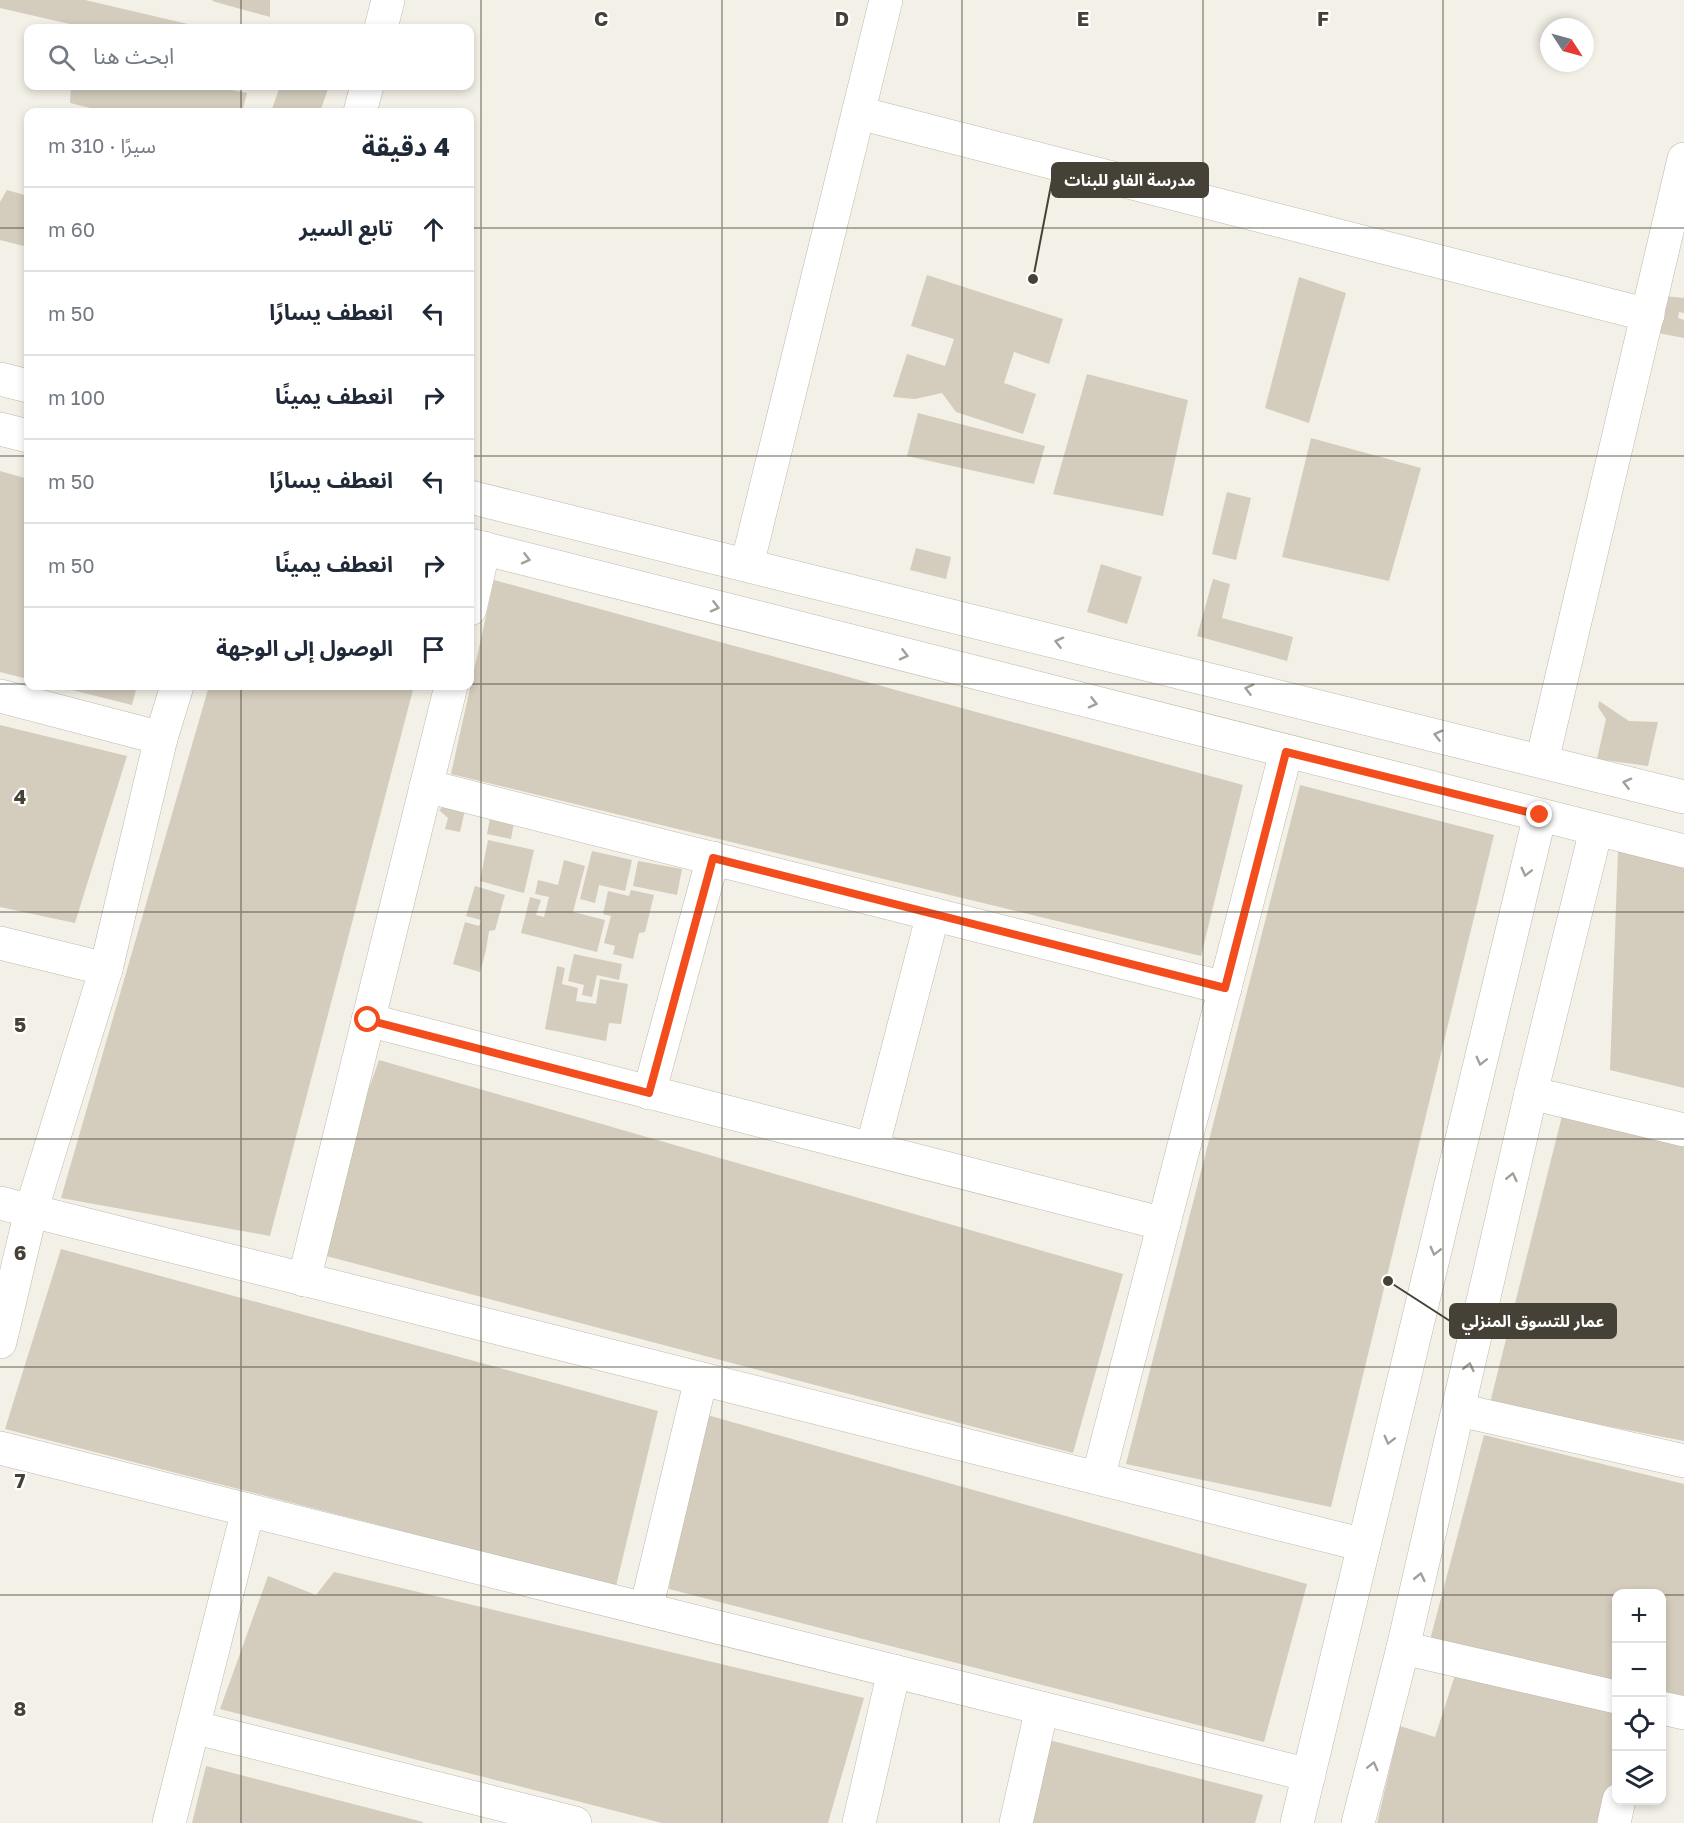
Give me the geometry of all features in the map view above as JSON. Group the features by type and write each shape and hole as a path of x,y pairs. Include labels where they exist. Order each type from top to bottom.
{"street":[{"path":"382,24 388,0"},
{"path":"747,565 886,0"},
{"path":"361,108 366,90"},
{"path":"859,113 1648,315"},
{"path":"1542,761 1648,315 1672,262 1684,159"},
{"path":"0,379 24,385"},
{"path":"0,429 24,435"},
{"path":"474,498 1684,797"},
{"path":"474,574 477,547 1684,851"},
{"path":"0,1342 31,1211 106,969 161,738 176,690"},
{"path":"304,1280 450,690"},
{"path":"0,696 161,738"},
{"path":"1098,1478 1286,752"},
{"path":"426,786 1225,988"},
{"path":"1297,1823 1540,815"},
{"path":"1358,1823 1403,1648 1460,1410 1531,1093 1596,830"},
{"path":"649,1093 713,858"},
{"path":"872,1149 933,914"},
{"path":"0,943 106,969"},
{"path":"368,1020 1164,1224"},
{"path":"1531,1093 1684,1130"},
{"path":"0,1203 1364,1545"},
{"path":"646,1609 701,1379"},
{"path":"1460,1410 1684,1461"},
{"path":"0,1448 1309,1775"},
{"path":"169,1823 248,1510"},
{"path":"1403,1648 1612,1696"},
{"path":"859,1823 894,1671"},
{"path":"1016,1823 1042,1708"},
{"path":"1666,1709 1684,1713"},
{"path":"193,1727 576,1823"},
{"path":"1614,1823 1618,1805"}],"building":[{"path":"0,0 85,0 188,24 70,24 0,8"},
{"path":"270,0 270,17 212,1"},
{"path":"71,90 232,90 247,93 243,108 91,108 70,103"},
{"path":"279,90 328,90 321,108 272,108"},
{"path":"7,190 24,195 24,246 0,240 0,202"},
{"path":"927,275 1063,319 1049,364 1014,352 1004,383 1036,394 1023,434 956,412 942,393 915,399 893,397 907,354 945,366 954,339 911,326"},
{"path":"1299,277 1346,293 1309,423 1265,408"},
{"path":"1664,296 1684,298 1684,313 1679,312 1678,318 1684,320 1684,338 1653,332"},
{"path":"1087,374 1188,400 1163,516 1053,494"},
{"path":"918,413 1045,446 1034,484 907,456"},
{"path":"1311,438 1421,468 1389,581 1282,557"},
{"path":"0,471 24,478 24,678 0,672"},
{"path":"1227,492 1251,498 1236,560 1212,554"},
{"path":"916,548 951,557 946,579 910,570"},
{"path":"1101,564 1142,577 1127,624 1087,612"},
{"path":"1213,579 1230,584 1222,618 1293,637 1287,661 1197,636"},
{"path":"494,580 1243,785 1201,956 451,774 470,690 474,690 474,670"},
{"path":"72,690 136,690 132,705"},
{"path":"208,690 413,690 270,1236 61,1198"},
{"path":"1599,701 1629,721 1658,722 1648,766 1597,759 1606,719 1598,707"},
{"path":"0,725 127,756 75,923 0,907"},
{"path":"1300,785 1494,835 1331,1507 1126,1464"},
{"path":"445,805 465,810 460,832 445,829 448,818 439,810"},
{"path":"490,818 514,823 511,839 487,834"},
{"path":"488,840 534,850 524,893 480,881"},
{"path":"592,851 632,860 625,891 599,885 595,903 580,899"},
{"path":"1618,851 1684,868 1684,1088 1610,1070"},
{"path":"564,860 585,866 573,912 605,920 597,952 521,933 530,897 541,900 536,915 544,917 549,897 535,894 538,880 558,885"},
{"path":"638,861 682,869 677,895 633,886"},
{"path":"475,886 505,895 495,930 489,931 480,972 453,964 465,922 479,926 481,920 466,916"},
{"path":"631,890 654,895 645,932 639,933 633,959 613,954 615,946 604,943 611,916 603,914 608,891 629,896"},
{"path":"574,954 622,964 619,980 597,975 592,997 582,995 584,985 568,981"},
{"path":"557,966 565,968 562,984 578,988 576,1001 596,1004 600,979 628,984 621,1024 609,1023 606,1041 545,1029"},
{"path":"379,1060 1123,1274 1073,1453 311,1252"},
{"path":"1562,1116 1684,1143 1684,1441 1490,1403"},
{"path":"61,1249 658,1411 616,1586 5,1429"},
{"path":"693,1411 1307,1584 1264,1742 669,1589"},
{"path":"1484,1435 1684,1484 1684,1699 1666,1695 1666,1589 1612,1589 1612,1682 1430,1640"},
{"path":"334,1572 864,1698 828,1823 662,1823 220,1709 268,1576 316,1595"},
{"path":"1456,1672 1612,1710 1612,1787 1603,1823 1377,1823 1400,1726 1435,1737"},
{"path":"1049,1740 1263,1795 1255,1823 1029,1823"},
{"path":"206,1766 423,1822 423,1823 192,1823"}],"place":[{"name":"مدرسة الفاو للبنات","path":"1033,279"},
{"name":"عمار للتسوق المنزلي","path":"1388,1281"}],"route":[{"path":"368,1020 649,1093 713,858 1225,988 1286,752 1540,815"}]}
